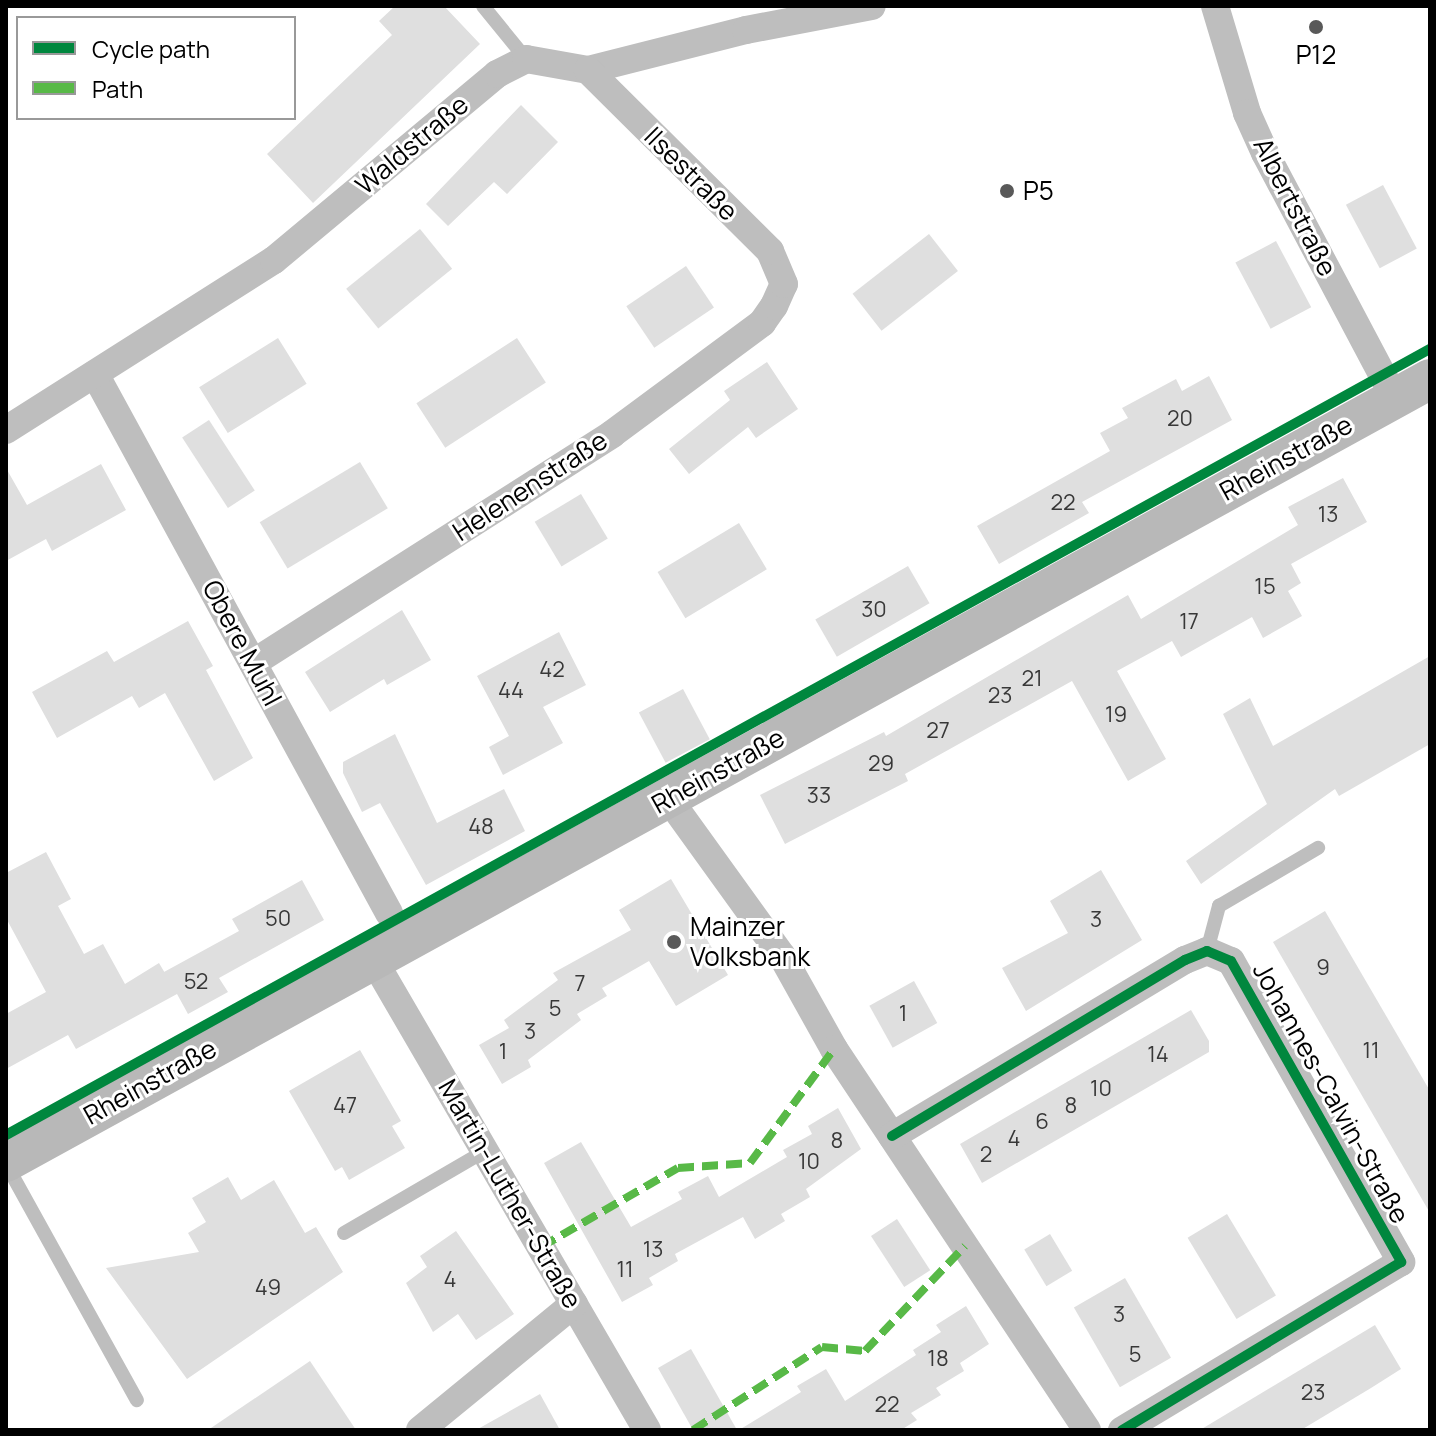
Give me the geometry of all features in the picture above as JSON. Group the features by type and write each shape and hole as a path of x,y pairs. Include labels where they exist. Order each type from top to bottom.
{"main road":[{"name":"Rheinstraße","path":"6,1163 1430,379"}],"street":[{"path":"526,59 588,70 746,30 872,6"},
{"name":"Albertstraße","path":"1215,6 1247,113 1265,153 1395,399"},
{"name":"Waldstraße","path":"6,430 274,260 497,74 526,59"},
{"name":"Ilsestraße","path":"588,70 770,251 784,284"},
{"name":"Helenenstraße","path":"253,663 612,434 762,323 784,284"},
{"name":"Obere Muhl","path":"95,374 389,913"},
{"path":"668,798 782,956 834,1049 1087,1430"},
{"path":"892,1136 1207,951"},
{"name":"Johannes-Calvin-Straße","path":"1122,1430 1401,1262 1231,961 1207,951"},
{"name":"Martin-Luther-Straße","path":"373,959 647,1430"},
{"path":"420,1430 574,1304"}],"lane":[{"path":"483,6 526,59"},
{"path":"1207,951 1219,906 1318,848"},
{"path":"344,1233 485,1151"},
{"path":"6,1163 137,1400"}],"building":[{"path":"395,6 444,6 480,44 313,203 267,154 392,35 379,21"},
{"path":"521,105 558,142 507,194 494,182 448,226 426,204"},
{"path":"1383,185 1417,249 1380,268 1346,205"},
{"path":"420,229 452,269 378,328 346,289"},
{"path":"929,234 958,271 881,331 853,294"},
{"path":"1276,241 1311,307 1271,329 1235,263"},
{"path":"686,266 714,307 654,348 626,306"},
{"path":"278,338 307,384 228,433 199,387"},
{"path":"517,338 546,382 445,448 416,403"},
{"path":"767,362 798,409 756,438 748,427 689,474 669,449 730,400 724,391"},
{"path":"1209,376 1232,420 1082,502 1089,513 999,564 977,526 1110,451 1100,433 1128,418 1122,408 1176,379 1182,391"},
{"path":"209,420 255,490 228,508 182,437"},
{"path":"360,462 388,508 288,569 260,522"},
{"path":"101,464 126,510 52,551 46,539 6,561 6,468 27,505"},
{"path":"1343,478 1367,522 1291,564 1301,583 1288,591 1302,616 1263,638 1252,617 1181,657 1172,641 1117,671 1166,759 1128,781 1072,681 905,774 908,781 785,844 760,795 884,732 886,736 1128,595 1141,619 1298,525 1288,507"},
{"path":"581,494 608,539 561,566 535,522"},
{"path":"739,523 767,569 685,618 658,572"},
{"path":"908,566 930,603 837,657 815,620"},
{"path":"402,610 431,660 387,685 384,679 330,712 305,672"},
{"path":"188,621 213,666 206,670 253,758 214,781 165,693 139,708 132,696 57,738 32,692 107,651 114,662"},
{"path":"559,632 586,685 543,707 563,743 503,775 489,747 509,736 477,676"},
{"path":"1430,656 1430,744 1339,796 1335,789 1201,884 1186,861 1267,804 1223,714 1250,698 1273,746"},
{"path":"683,689 710,739 666,763 639,712"},
{"path":"395,734 437,823 504,789 525,831 426,885 380,803 362,812 343,773 343,762"},
{"path":"46,852 71,899 58,906 84,954 103,944 125,984 159,963 164,972 239,931 232,919 302,880 324,920 219,978 228,992 188,1014 177,994 76,1049 68,1035 6,1069 6,1014 46,992 6,918 6,873"},
{"path":"1101,870 1142,940 1026,1011 1002,968 1068,933 1050,901"},
{"path":"671,879 728,975 676,1006 649,961 602,988 607,996 577,1014 581,1020 528,1060 531,1067 502,1084 479,1045 509,1028 504,1020 558,980 553,973 631,930 619,910"},
{"path":"1325,911 1430,1091 1430,1213 1273,942"},
{"path":"914,981 937,1023 893,1048 869,1006"},
{"path":"1191,1010 1209,1041 1209,1052 982,1183 960,1144"},
{"path":"360,1050 401,1121 392,1126 405,1148 349,1180 342,1167 335,1171 289,1091"},
{"path":"838,1108 861,1149 806,1189 810,1197 781,1214 785,1221 755,1239 743,1217 675,1254 678,1261 649,1278 653,1285 622,1302 544,1163 581,1142 631,1227 682,1199 678,1192 708,1176 719,1197 787,1157 783,1150 812,1134 808,1126"},
{"path":"228,1177 241,1200 274,1180 305,1233 316,1227 343,1272 187,1379 106,1268 199,1252 188,1233 206,1222 192,1198"},
{"path":"1227,1214 1276,1295 1236,1319 1188,1238"},
{"path":"897,1219 930,1270 904,1287 871,1236"},
{"path":"456,1231 514,1314 476,1340 458,1314 433,1332 406,1283 427,1267 420,1256"},
{"path":"1050,1234 1072,1271 1046,1286 1024,1249"},
{"path":"1125,1278 1171,1358 1120,1387 1074,1308"},
{"path":"966,1306 989,1344 960,1363 964,1371 936,1388 941,1395 911,1413 917,1420 901,1430 739,1430 801,1392 797,1386 826,1369 845,1401 916,1355 913,1350 941,1332 936,1325"},
{"path":"1375,1325 1401,1369 1301,1430 1200,1430"},
{"path":"691,1349 737,1430 693,1430 658,1368"},
{"path":"310,1361 356,1430 208,1430"},
{"path":"540,1394 560,1430 476,1430"}],"marked path":[{"path":"541,1247 678,1168 750,1163 834,1049"},
{"path":"693,1430 822,1347 865,1351 965,1246"}],"cycle path":[{"path":"6,1135 1430,349"},
{"path":"892,1136 1185,960 1207,951 1231,961 1401,1262 1122,1430"}],"place":[{"name":"P12","path":"1316,27"},
{"name":"P5","path":"1007,191"},
{"name":"Mainzer Volksbank","path":"674,942"}]}
